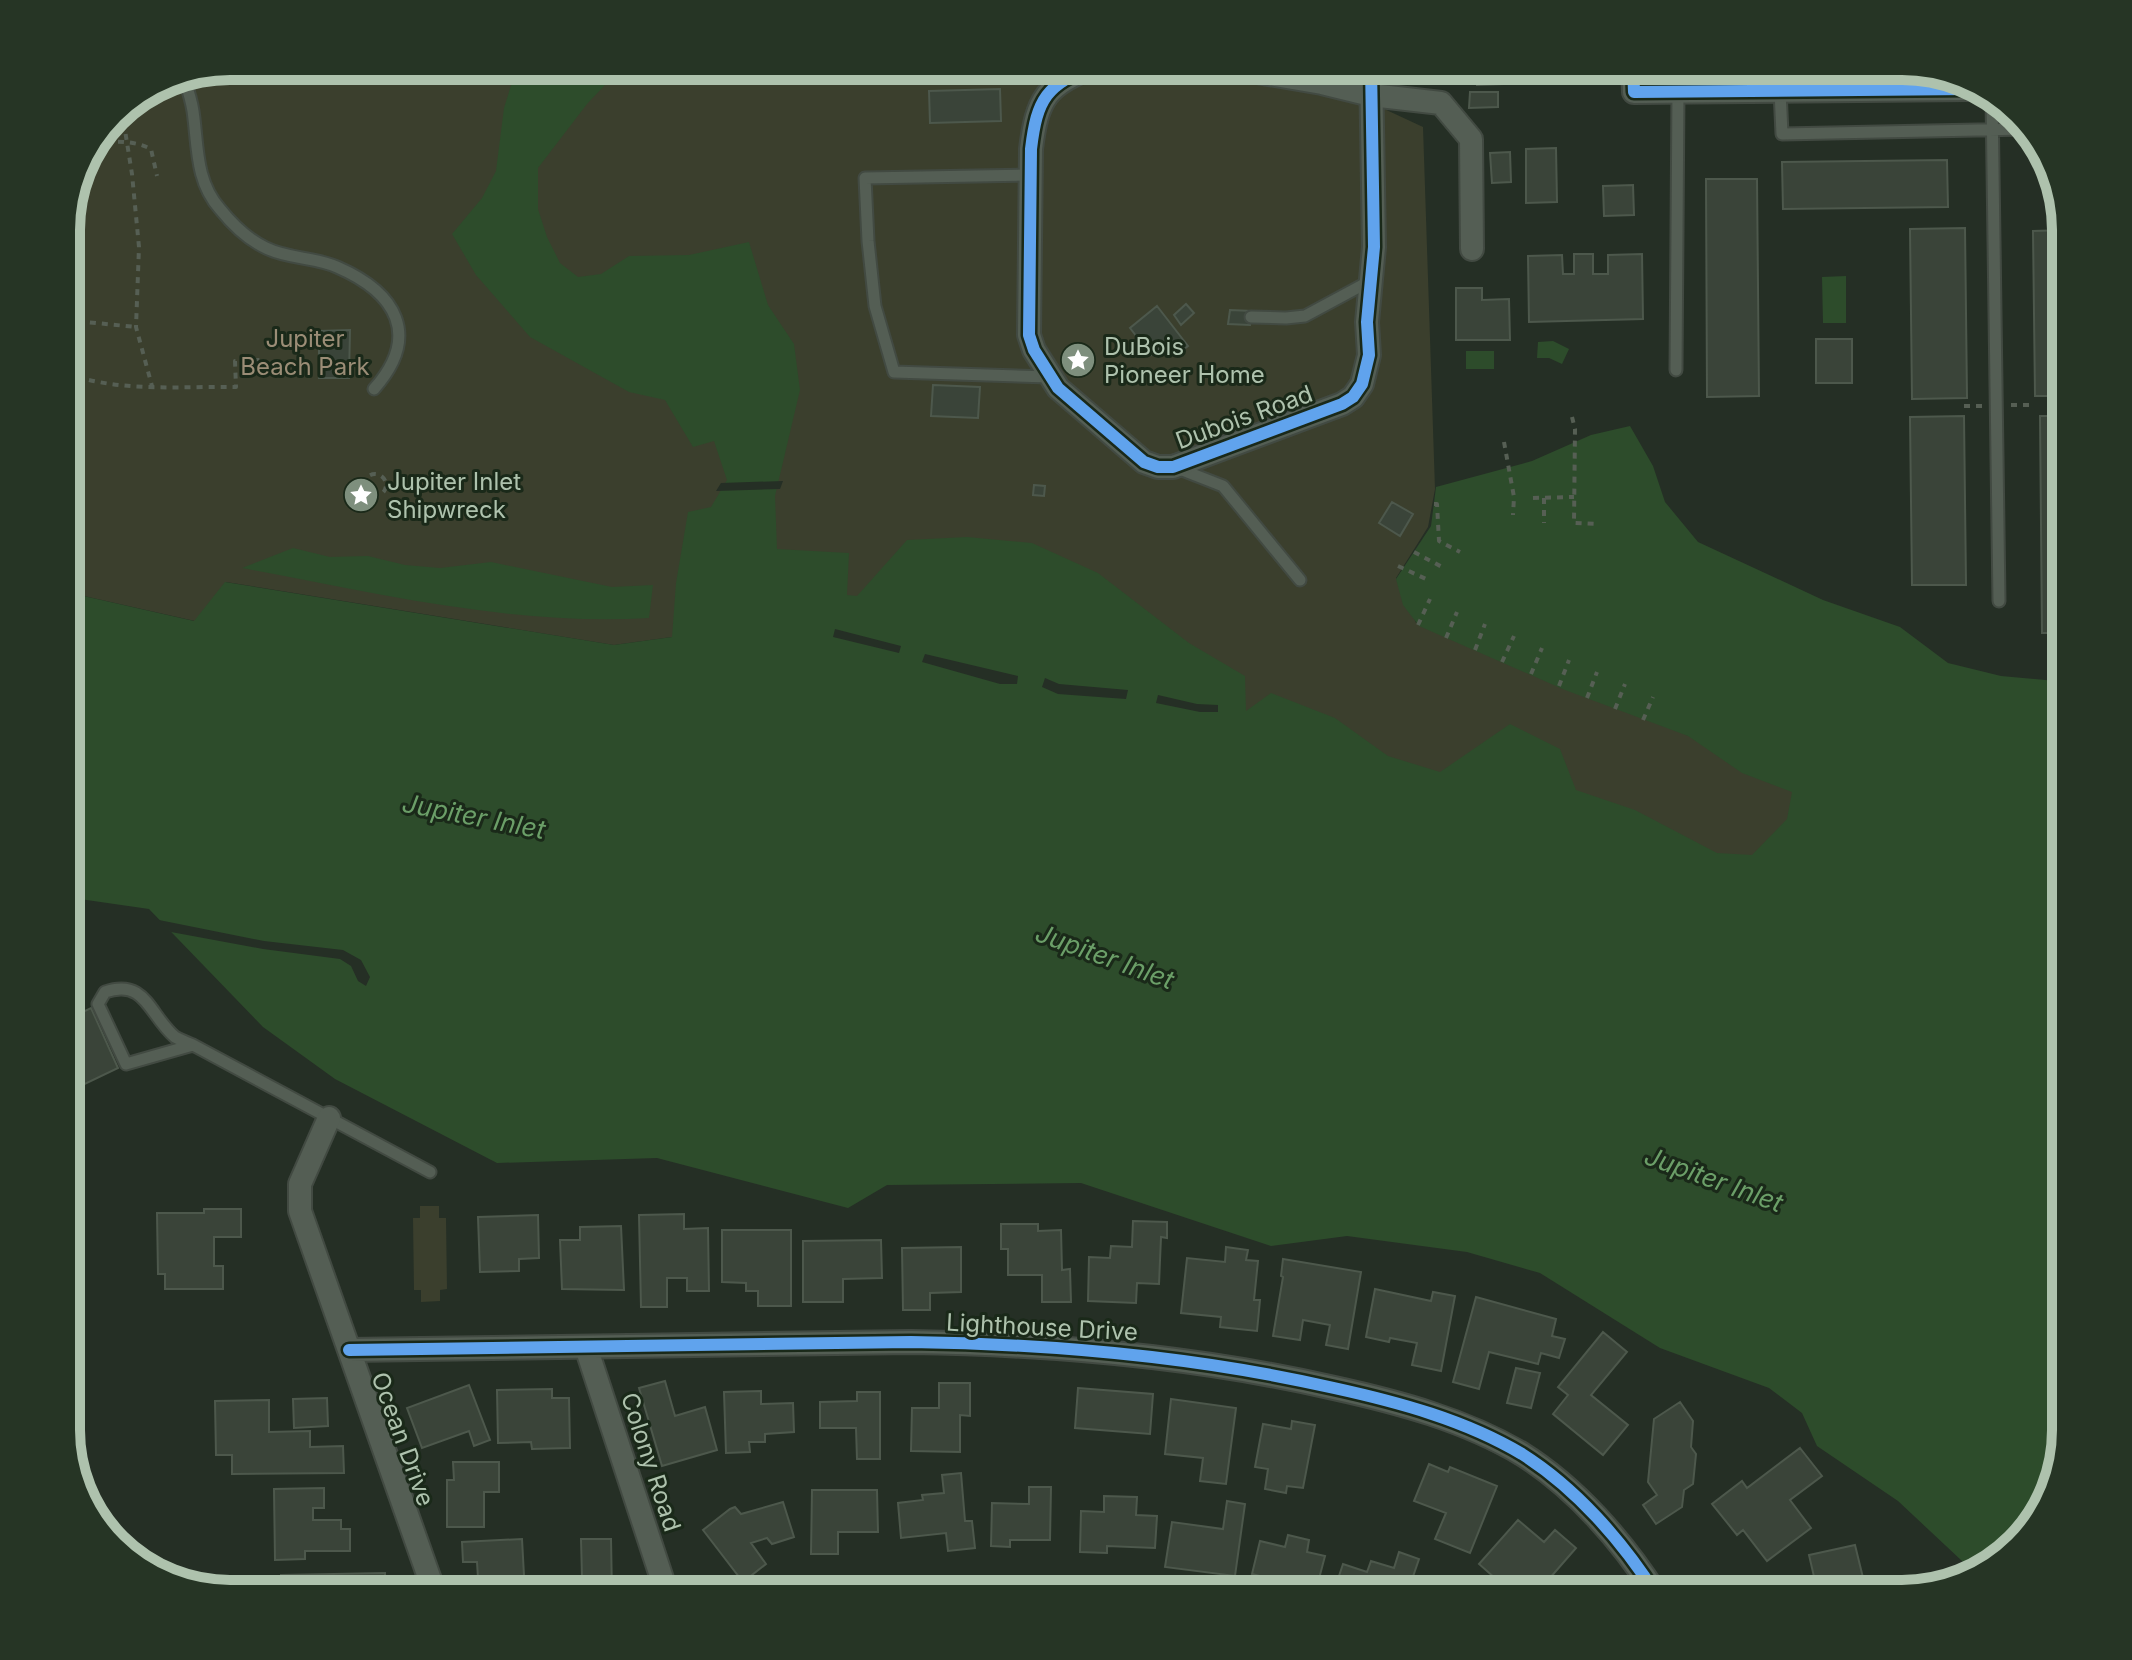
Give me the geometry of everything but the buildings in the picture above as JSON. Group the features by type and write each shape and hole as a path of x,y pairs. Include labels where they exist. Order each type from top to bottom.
{"street":[{"name":"Dubois Road","path":"1063,80 1046,93 1035,120 1030,175 1029,335 1049,377 1058,388 1144,462 1158,467 1173,467 1342,404 1353,397 1368,370 1367,322 1374,247 1371,80"},
{"path":"1299,80 1371,95 1441,103 1471,139 1472,249"},
{"path":"1634,80 1634,92 1953,89"},
{"name":"Ocean Drive","path":"329,1118 300,1184 300,1211 430,1580"},
{"name":"Lighthouse Drive","path":"349,1350 1003,1343 1118,1351 1209,1363 1378,1398 1478,1431 1546,1470 1573,1494 1646,1580"},
{"name":"Colony Road","path":"586,1347 662,1580"}],"lane":[{"path":"1665,80 1669,91 1676,370"},
{"path":"186,87 193,109 198,165 202,180 217,206 252,240 266,248 337,267 370,287 387,302 398,323 401,339 389,373 374,389"},
{"path":"1780,90 1782,134 2013,129"},
{"path":"1992,111 1999,601"},
{"path":"1030,175 865,178 868,241 875,306 894,372 1049,377"},
{"path":"1251,317 1305,316 1371,280"},
{"name":"Dubois Road","path":"1173,467 1223,486 1300,580"},
{"path":"193,1045 126,1064 98,1004 105,992 119,987 135,990 176,1037 193,1045 430,1172"}],"path":[{"path":"123,125 139,247 136,327 152,386"},
{"path":"108,143 127,142 151,149 157,176"},
{"path":"80,321 136,327"},
{"path":"80,379 152,386 236,387 235,361 262,360"},
{"path":"1572,417 1575,429 1574,523 1597,524"},
{"path":"1504,442 1514,497 1513,515"},
{"path":"373,474 383,477 385,483 379,495 372,495 364,488 365,479 373,474"},
{"path":"1544,497 1544,523"},
{"path":"1533,498 1574,497"},
{"path":"1434,504 1437,504 1439,541 1460,552"},
{"path":"1414,552 1444,568"},
{"path":"1398,566 1426,579"},
{"path":"1418,625 1430,599"},
{"path":"1446,638 1457,612"},
{"path":"1475,650 1485,624"},
{"path":"1502,662 1514,636"},
{"path":"1531,674 1542,648"},
{"path":"1559,686 1569,660"},
{"path":"1587,698 1597,672"},
{"path":"1615,709 1625,684"},
{"path":"1643,720 1653,697"}],"green space":[{"name":"Jupiter Beach Park","path":"220,80 1379,80 1380,107 1423,127 1435,489 1428,527 1396,578 1416,623 1723,750 1794,791 1790,819 1753,857 1718,854 1558,818 1246,714 672,637 614,645 226,582 195,621 80,595 80,220 83,201 95,164 117,131 131,117 164,95"},
{"path":"420,1206 439,1206 439,1218 446,1218 447,1289 440,1290 440,1301 421,1302 421,1290 414,1290 413,1218 420,1218"}],"water":[{"name":"Jupiter Inlet","path":"513,80 610,80 587,104 538,168 538,209 547,237 560,263 578,277 601,274 629,256 689,255 749,242 768,305 794,344 800,390 775,496 777,549 849,553 847,595 857,596 907,540 967,537 1032,543 1098,573 1189,643 1245,676 1246,711 1271,693 1335,718 1388,756 1440,772 1510,724 1560,749 1576,790 1635,810 1717,853 1752,855 1787,819 1792,792 1742,773 1688,736 1565,690 1419,626 1403,605 1396,579 1431,526 1436,487 1532,461 1591,435 1630,426 1653,466 1665,502 1698,542 1823,600 1900,627 1948,663 2001,676 2052,681 2051,1450 2037,1496 2008,1536 1967,1566 1898,1501 1817,1446 1802,1413 1769,1388 1660,1348 1540,1273 1467,1252 1347,1236 1271,1246 1081,1183 887,1185 848,1208 657,1158 497,1163 335,1079 263,1027 149,909 80,899 80,595 194,621 225,582 614,645 672,637 676,583 688,512 711,507 727,480 714,441 693,447 665,400 629,392 530,337 476,275 452,234 482,198 496,171 504,108"},
{"path":"1846,276 1846,323 1823,323 1822,277"},
{"path":"1553,341 1569,349 1562,364 1549,358 1537,358 1538,342"},
{"path":"1466,351 1494,351 1494,369 1466,369"},
{"path":"293,548 330,557 368,556 405,565 440,568 491,562 612,587 653,585 649,618 546,617 495,612 394,597 242,568"}],"pier":[{"path":"783,481 780,489 716,491 721,483"},
{"path":"835,629 901,646 899,653 833,637"},
{"path":"925,654 1018,676 1017,684 1000,684 922,662"},
{"path":"1045,678 1059,684 1128,690 1126,699 1058,694 1042,687"},
{"path":"1158,695 1197,704 1218,705 1218,712 1200,712 1156,703"},
{"path":"159,920 264,941 343,950 361,960 370,977 366,986 358,981 351,966 340,959 171,932"}],"cycle path":[{"path":"1065,80 1047,96 1033,132 1029,335 1034,350 1058,388 1144,462 1158,467 1173,467 1342,404 1353,397 1362,384 1369,355 1367,322 1374,247 1371,80"},
{"path":"1634,80 1634,92 1953,89"},
{"path":"349,1350 964,1343 1124,1354 1281,1377 1407,1406 1478,1431 1522,1454 1579,1499 1646,1580"}],"place":[{"name":"DuBois Pioneer Home","path":"1078,360"},
{"name":"Jupiter Inlet Shipwreck","path":"361,495"}]}
